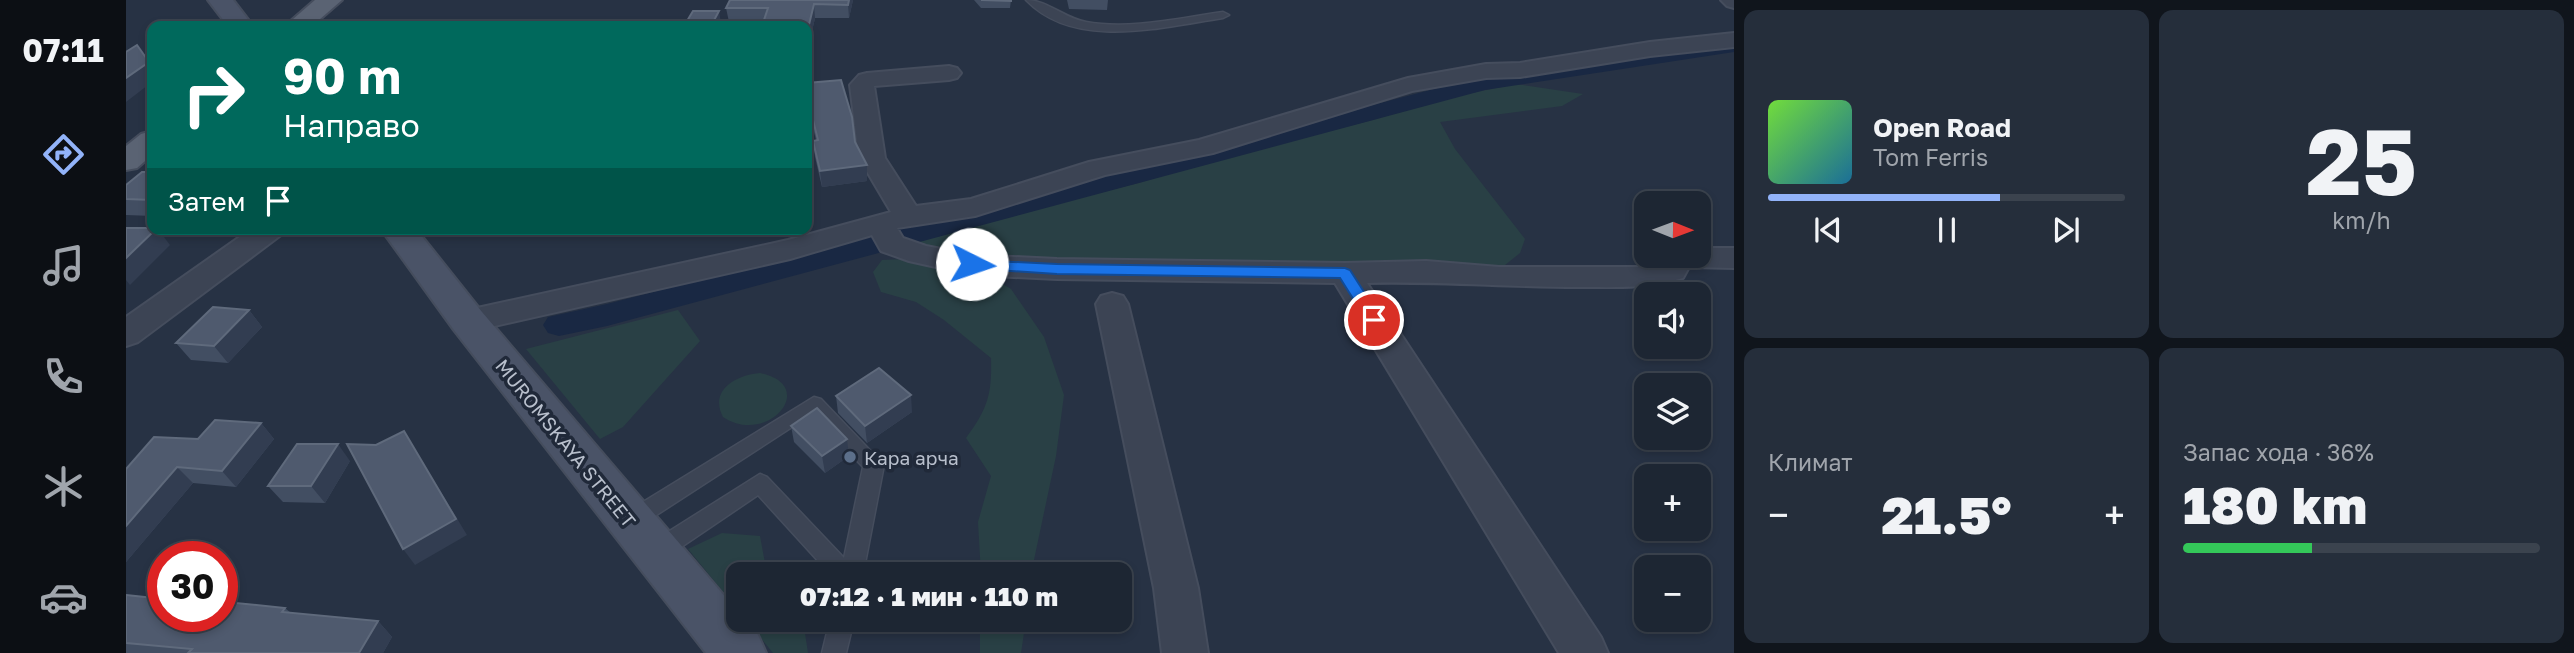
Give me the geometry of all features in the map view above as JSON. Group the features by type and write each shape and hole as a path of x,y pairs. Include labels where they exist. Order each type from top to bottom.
{"main road":[{"path":"220,0 237,21"},
{"path":"303,21 330,0"},
{"path":"126,161 147,145"},
{"name":"MUROMSKAYA STREET","path":"403,235 468,321 738,653"}],"street":[{"path":"468,321 776,252 892,230 1099,168 1204,147 1408,85 1486,71 1520,70 1650,49 1734,40"},
{"path":"949,73 867,80 862,85 872,158 892,230 920,254 984,265 1345,273 1426,271 1499,277 1649,278 1672,271 1678,257 1734,258"},
{"path":"126,334 263,235"},
{"path":"1345,273 1585,653"},
{"path":"1112,304 1176,588 1185,653"}],"lane":[{"path":"1031,0 1067,21 1093,27 1145,26 1223,15"},
{"path":"643,537 814,404 874,465 854,562"},
{"path":"643,537 760,483 834,562"},
{"path":"834,653 839,632"}],"green space":[{"path":"1516,84 1583,94 1562,106 1440,122 1455,149 1525,239 1520,253 1500,269 999,261 937,252 903,240 1139,183 1231,155 1373,120 1442,99"},
{"path":"907,259 986,274 1011,289 1044,337 1064,395 1056,456 1034,562 980,562 978,522 991,476 966,438 987,400 991,381 991,358 944,320 916,302 881,292 873,272 882,260"},
{"path":"678,310 700,341 623,427 600,439 526,349"},
{"path":"760,373 777,380 786,389 787,400 781,411 756,424 740,424 723,417 720,399 727,386 742,377"},
{"path":"722,533 760,536 765,562 726,562 726,595 688,549"},
{"path":"756,632 805,632 808,653 773,653"},
{"path":"980,632 1024,632 1021,653 980,653"}],"building":[{"path":"730,0 849,0 848,5 814,4 810,21 764,21 768,8 726,8"},
{"path":"693,11 719,11 714,21 687,21"},
{"path":"137,45 147,63 126,78 126,52"},
{"path":"841,80 852,117 855,142 867,165 820,171 813,141 818,140 812,116 812,83"},
{"path":"142,172 147,172 147,200 126,199 126,185"},
{"path":"126,228 147,228 147,235 150,235 126,258"},
{"path":"213,307 249,310 214,346 176,343"},
{"path":"879,368 911,395 865,426 836,396"},
{"path":"817,408 847,439 822,456 791,426"},
{"path":"215,420 261,423 222,471 177,467 126,526 126,469 154,437 198,439"},
{"path":"404,431 456,519 403,549 347,444 376,445"},
{"path":"297,444 338,444 311,486 268,486"},
{"path":"126,595 147,597 147,632 238,632 238,603 285,608 282,612 378,621 359,653 188,653 192,649 126,643"}],"waterway":[{"path":"559,325 607,315 1484,83 1734,46"}],"place":[{"name":"Кара арча","path":"850,457"}],"route":[{"path":"972,264 1057,269 1345,273 1374,320"}]}
